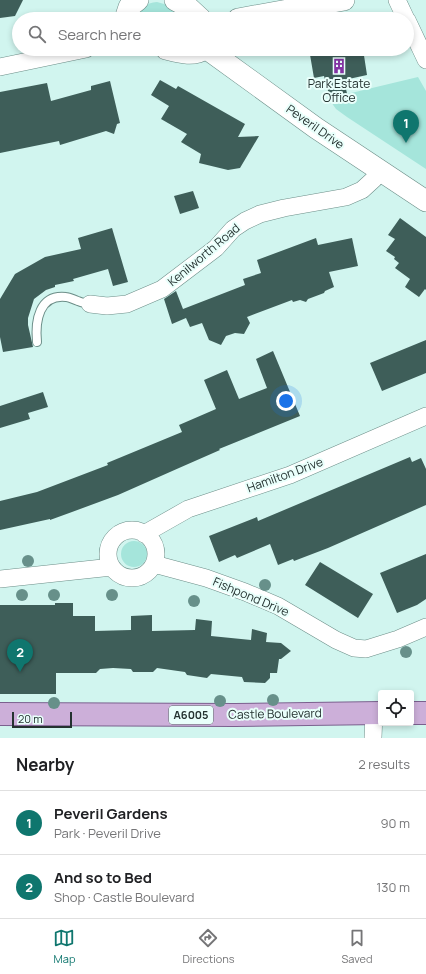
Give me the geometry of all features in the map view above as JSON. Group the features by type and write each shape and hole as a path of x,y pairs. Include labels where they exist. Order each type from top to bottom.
{"main road":[{"name":"Castle Boulevard","path":"0,714 235,715 378,713"},
{"path":"414,713 426,713"}],"street":[{"path":"175,0 188,7 193,12"},
{"path":"277,12 344,0"},
{"path":"397,0 403,12"},
{"path":"414,35 426,60"},
{"path":"0,67 53,56"},
{"name":"Peveril Drive","path":"216,56 316,128 426,201"},
{"name":"Kenilworth Road","path":"90,304 107,306 127,304 162,289 216,248 233,229 245,221 260,214 284,208 346,197 362,190 380,171"},
{"name":"Hamilton Drive","path":"144,534 188,509 290,475 426,416"},
{"path":"138,531 144,534 154,544 156,557 154,564 147,573 140,577 135,578 121,575 112,567 109,554 113,540 124,532 138,531"},
{"name":"Fishpond Drive","path":"154,564 206,578 245,592 278,606 336,640 354,648 366,649 398,639 426,627"},
{"path":"0,579 112,567"},
{"path":"373,738 378,713"}],"lane":[{"path":"37,342 36,331 40,311 49,300 68,297 90,304"}],"green space":[{"path":"157,2 181,12 139,12 141,9"},
{"path":"418,77 426,91 426,169 347,117 336,109 331,102 347,98 347,94"},
{"path":"134,541 143,545 147,554 143,563 134,567 125,563 121,554 125,545"}],"building":[{"path":"0,0 23,0 17,12 12,12 12,16 0,18"},
{"name":"Park Estate Office","path":"310,56 364,56 367,75 344,80 348,98 331,102 324,76 314,78"},
{"path":"160,80 176,89 178,86 245,124 238,137 259,136 240,168 228,170 199,163 201,154 181,142 187,134 161,119 169,106 151,95"},
{"path":"110,81 120,123 117,124 114,134 106,131 60,145 59,141 0,153 0,92 47,83 51,101 91,90 91,86"},
{"path":"193,191 199,208 180,214 174,196"},
{"path":"400,218 426,237 426,290 425,289 419,297 405,287 410,279 395,268 399,263 394,259 395,257 386,251 395,239 388,235"},
{"path":"112,228 128,282 113,286 108,269 73,279 74,281 55,285 55,287 46,290 34,299 28,318 33,347 3,352 0,337 0,299 15,274 45,257 81,249 78,238"},
{"path":"316,238 318,245 352,238 358,266 329,272 334,287 325,291 324,293 308,299 306,302 300,300 293,302 292,300 247,317 250,323 244,334 235,333 226,336 221,345 209,340 202,323 190,327 186,318 172,324 164,299 176,291 183,309 245,285 243,279 261,273 257,260"},
{"path":"426,340 426,373 382,391 370,363"},
{"path":"273,351 300,416 219,449 220,450 118,495 50,520 0,530 0,501 37,492 108,465 107,463 182,432 179,425 216,409 204,380 227,370 239,399 267,388 256,359"},
{"path":"43,392 48,407 28,413 30,419 0,428 0,406"},
{"path":"410,457 412,462 421,458 426,469 426,505 328,548 294,561 293,559 278,565 270,544 237,558 235,555 219,562 209,536 257,517 258,521"},
{"path":"426,554 426,599 417,605 397,613 380,573"},
{"path":"320,562 373,594 358,618 305,585"},
{"path":"55,603 73,603 73,616 95,616 95,631 131,630 131,616 152,615 152,631 195,630 196,619 212,621 211,636 251,640 252,629 267,633 266,642 281,643 291,651 279,659 277,673 270,673 270,678 265,683 244,682 242,677 211,674 207,678 187,675 185,672 157,668 153,672 133,672 131,669 113,668 100,669 96,673 56,673 56,694 0,694 0,605 55,605"}],"place":[{"name":"Park Estate Office","path":"339,66"},
{"name":"Peveril Gardens","path":"406,143"},
{"name":"And so to Bed","path":"20,672"}]}
